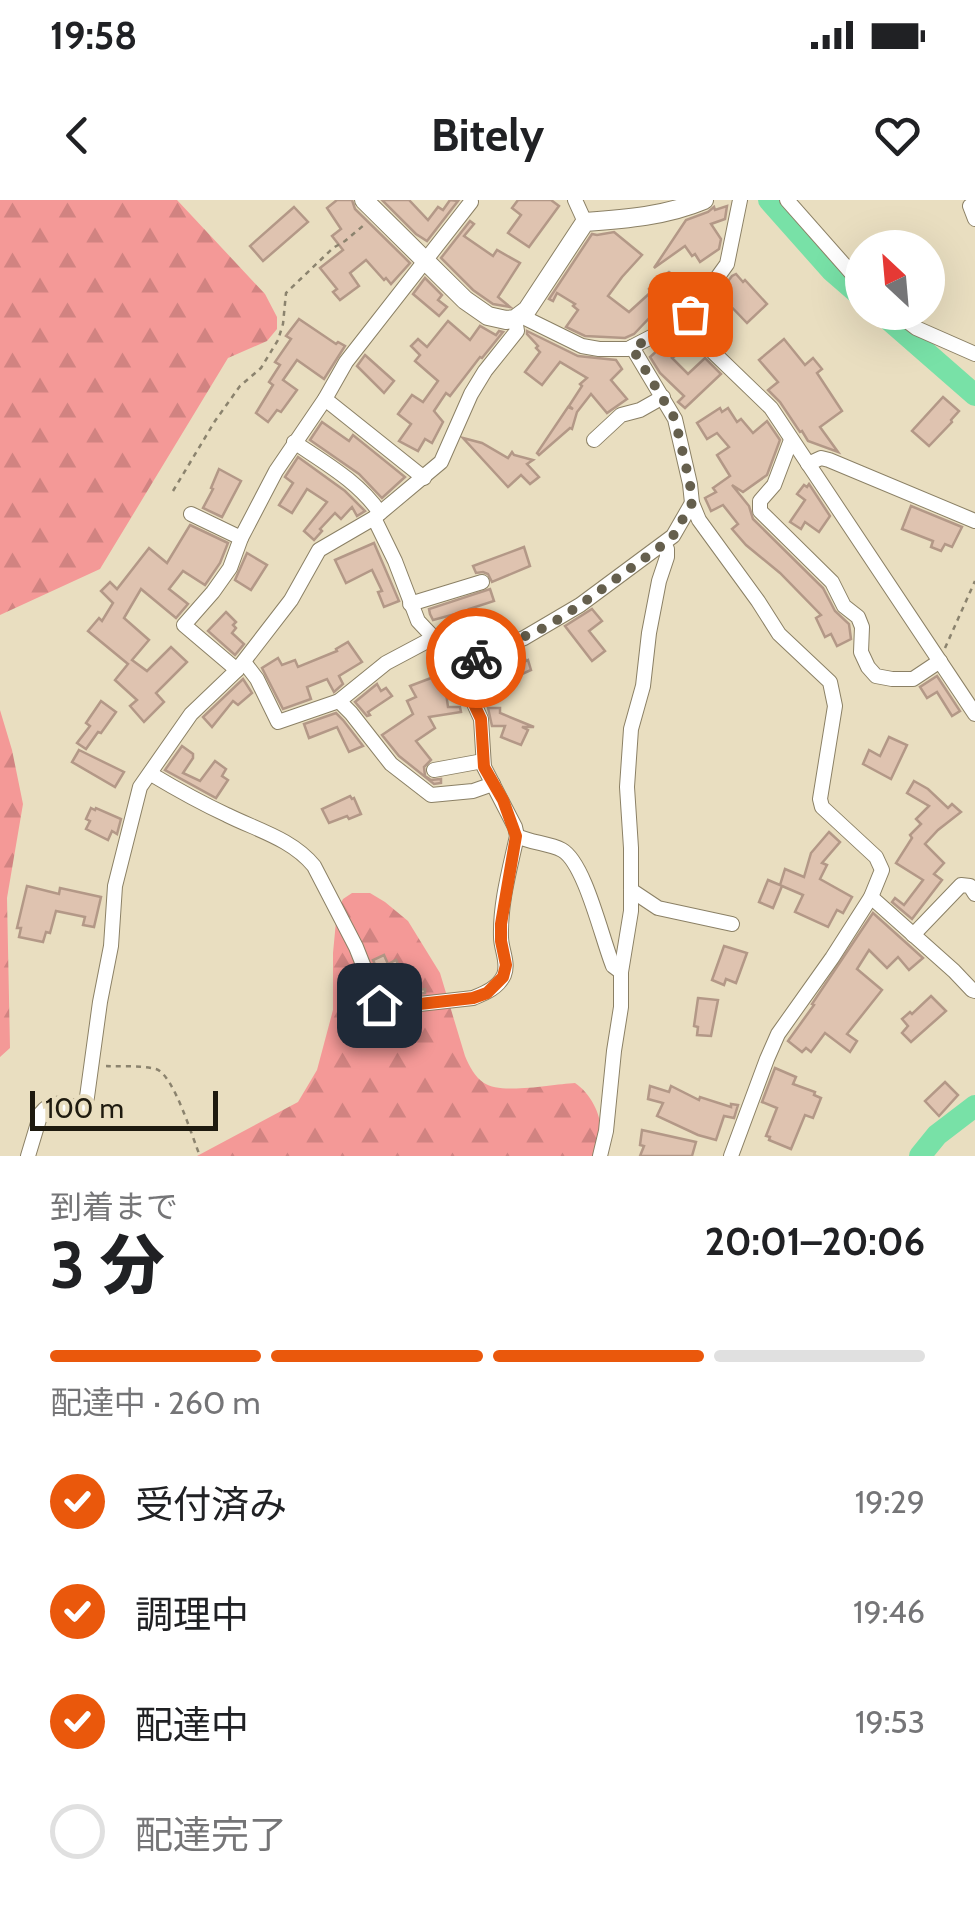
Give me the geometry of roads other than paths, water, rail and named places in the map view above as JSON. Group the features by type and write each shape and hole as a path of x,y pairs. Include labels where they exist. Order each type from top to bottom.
{"main road":[{"path":"370,207 465,300 488,316 506,320 528,310 585,222 629,219 681,209 704,200"}],"street":[{"path":"575,200 585,222"},
{"path":"28,1156 41,1113 50,1103 79,1107 85,1104 111,946 115,886 140,787 191,714 240,666 292,600 319,550 377,516 441,462 471,394 517,331 518,317 582,346 599,350 632,348 686,319 726,264 740,200"},
{"path":"787,200 845,266"},
{"path":"433,638 386,663 338,701 278,722 257,679 184,625 230,568 276,471 346,362 471,202"},
{"path":"975,204 970,206 975,219"},
{"path":"686,319 714,354 766,402 975,714"},
{"path":"921,330 975,354"},
{"path":"632,348 680,432 692,503 699,520 758,601 768,621 830,682 834,706 820,798 822,807 880,864 881,876 870,897 778,1034 732,1156"},
{"path":"594,440 621,415 663,397"},
{"path":"325,399 424,478"},
{"path":"791,440 774,485 760,501 760,511 832,582 844,606 861,621 862,652 876,676 913,679 940,661"},
{"path":"152,774 306,856 356,947 379,1005 384,1008 473,998 487,993 503,977 506,965 501,924 516,836 483,761 481,719 448,651 418,621 365,492 294,442"},
{"path":"808,464 821,458 829,460 975,521"},
{"path":"456,666 512,644 564,616 664,544 692,503"},
{"path":"191,514 241,538"},
{"path":"600,1156 629,931 631,728 643,686 649,633 667,557 664,544"},
{"path":"410,604 482,582"},
{"path":"338,701 391,764 430,795 473,792 494,784"},
{"path":"434,770 483,761"},
{"path":"516,836 561,849 575,863 613,966 621,972"},
{"path":"913,935 960,885 970,886 975,894"},
{"path":"631,890 658,908 732,924"},
{"path":"870,897 974,993"}],"waterway":[{"path":"769,200 845,282"},
{"path":"901,330 975,395"},
{"path":"920,1156 937,1135 975,1106"}]}
